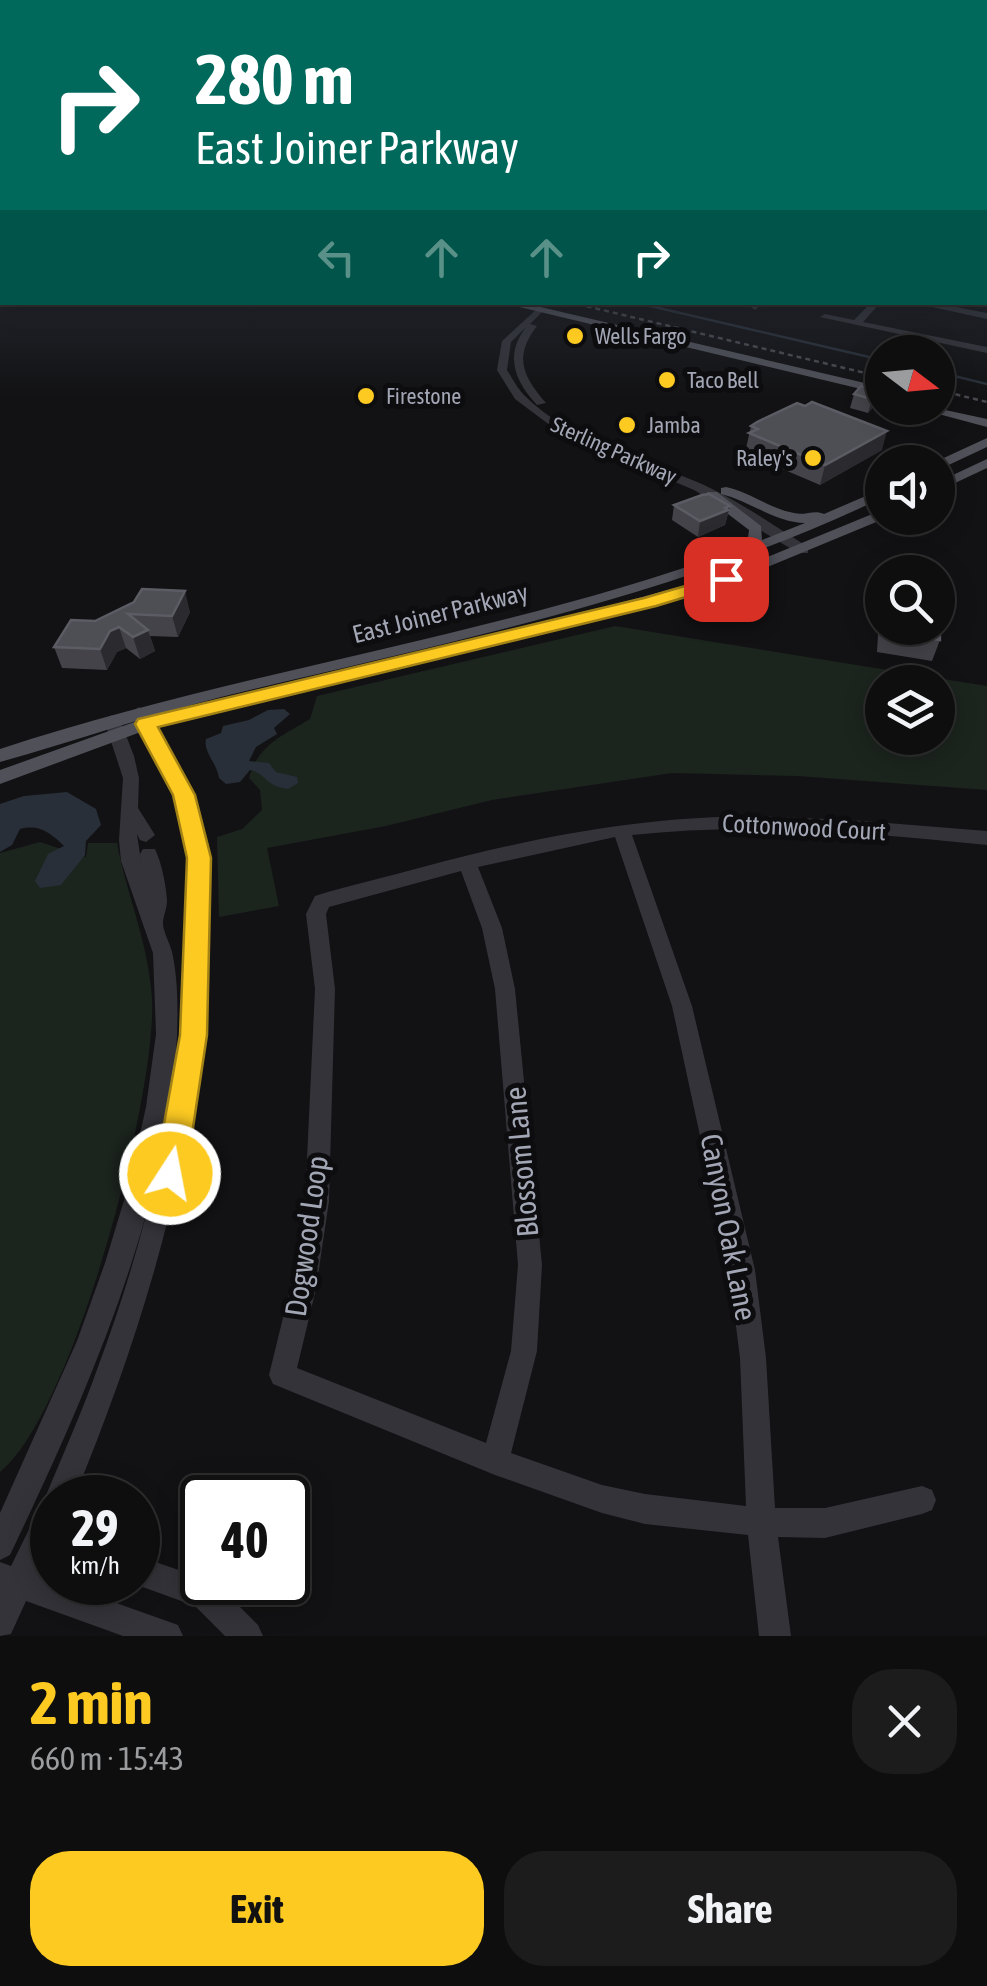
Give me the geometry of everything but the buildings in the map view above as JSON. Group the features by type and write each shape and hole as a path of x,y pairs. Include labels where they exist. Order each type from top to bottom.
{"main road":[{"path":"515,305 865,390"},
{"path":"955,410 987,420"},
{"path":"955,414 987,420"},
{"path":"955,458 987,442"},
{"path":"955,479 987,463"},
{"path":"719,493 744,492 785,517 807,520 865,497"},
{"path":"693,571 700,560 755,540 758,534 719,493"},
{"name":"East Joiner Parkway","path":"142,718 661,599 800,541 865,502"},
{"name":"East Joiner Parkway","path":"0,756 528,618 865,520"},
{"name":"East Joiner Parkway","path":"0,777 114,727"}],"street":[{"path":"856,324 874,305"},
{"path":"929,305 987,316"},
{"name":"Sterling Parkway","path":"546,313 516,328 504,349 505,374 522,400 576,437 719,493 800,541"},
{"path":"825,317 987,350"},
{"path":"68,1475 149,1255 170,1174 193,1035 200,880 196,838 184,795 142,718"},
{"path":"30,1531 3,1532 86,1346 142,1174 165,1037 167,982 155,918 129,859 131,775 114,727"},
{"path":"129,806 147,844 158,904 155,918"},
{"name":"Cottonwood Court","path":"621,830 779,823 987,838"},
{"name":"Dogwood Loop","path":"621,830 549,843 322,900 316,914 325,988 316,1201 303,1290 282,1375 495,1461 644,1510 761,1522 825,1522 922,1500"},
{"name":"Canyon Oak Lane","path":"621,830 682,1006 742,1270 754,1358 761,1522 775,1636"},
{"name":"Blossom Lane","path":"468,864 492,928 505,989 530,1265 524,1351 495,1461"},
{"path":"0,1623 10,1581 30,1555"},
{"path":"160,1579 205,1594 246,1636"},
{"path":"10,1581 167,1636"},
{"path":"237,1636 246,1636"}],"shaded area":[{"path":"615,626 865,666 865,755 955,755 955,681 987,686 987,790 798,776 672,773 492,800 386,826 267,848 279,906 219,917 217,837 242,829 262,810 260,790 249,778 258,757 272,742 310,719 317,696"},
{"path":"284,709 290,714 274,728 277,734 256,747 249,761 269,763 276,772 297,777 298,783 288,789 280,787 250,770 240,782 226,784 219,778 206,739 221,733 223,726 249,720 268,710"},
{"path":"67,792 96,809 101,825 86,841 85,855 61,885 40,888 35,881 48,854 64,846 44,831 27,828 20,829 12,845 0,852 0,804 24,796"},
{"path":"40,842 86,857 88,843 117,843 150,979 150,1045 125,1176 81,1322 55,1387 28,1439 0,1472 0,853"}],"waterway":[{"path":"646,305 865,356"},
{"path":"955,376 987,384"}],"railway":[{"path":"582,305 865,373"},
{"path":"955,394 987,402"}],"place":[{"name":"Wells Fargo","path":"575,336"},
{"name":"Taco Bell","path":"667,380"},
{"name":"Firestone","path":"366,396"},
{"name":"Jamba","path":"627,425"},
{"name":"Raley's","path":"813,458"}],"route":[{"path":"170,1174 193,1035 199,858 184,795 146,724 650,602 726,579"}]}
